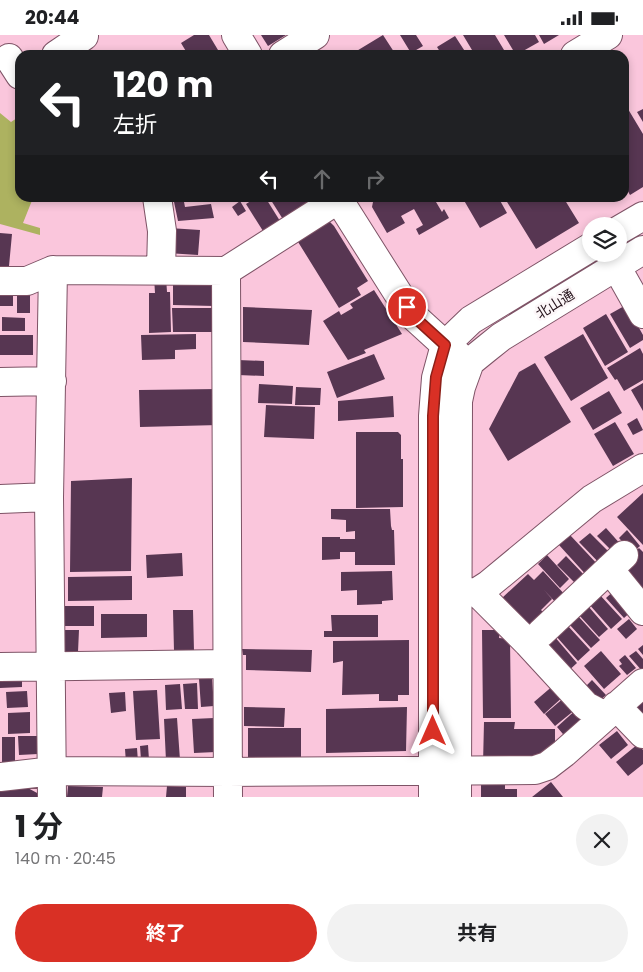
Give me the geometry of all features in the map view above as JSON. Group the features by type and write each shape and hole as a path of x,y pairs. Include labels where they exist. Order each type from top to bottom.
{"street":[{"path":"236,35 245,50"},
{"path":"291,50 315,35"},
{"path":"583,50 608,35"},
{"path":"69,50 89,42"},
{"path":"159,202 162,231 161,271"},
{"path":"0,281 27,281 54,270 226,271 333,202"},
{"path":"341,202 411,314 445,345 470,362 458,401 467,593 445,770 433,797"},
{"path":"627,225 643,216"},
{"name":"北山通","path":"470,362 500,337 643,250"},
{"path":"457,797 445,770 433,416 436,377 445,345 471,319 582,252"},
{"path":"616,266 643,313"},
{"path":"53,784 49,497 54,270"},
{"path":"226,271 228,784"},
{"path":"0,382 52,381"},
{"path":"467,593 488,585 592,499 643,468"},
{"path":"0,499 49,497"},
{"path":"541,633 616,562 643,611"},
{"path":"467,593 528,643 586,706 611,711 643,733"},
{"path":"0,667 227,665"},
{"path":"0,777 53,784 228,784 445,770 534,770 546,766 564,753 643,683"}],"green space":[{"path":"0,113 11,122 15,119 15,202 31,202 23,223 40,228 40,235 0,224"}],"building":[{"path":"194,35 209,35 218,50 185,50 181,43"},
{"path":"261,35 286,35 268,46"},
{"path":"383,35 393,50 358,50"},
{"path":"400,35 416,35 423,46 416,50 409,50"},
{"path":"463,35 495,35 504,50 472,50"},
{"path":"504,35 535,35 539,42 525,50 513,50"},
{"path":"539,35 559,35 544,44"},
{"path":"455,36 464,50 439,50 437,47"},
{"path":"643,109 643,122 637,112"},
{"path":"629,111 643,134 643,187 630,195"},
{"path":"174,202 184,202 185,207 211,204 214,218 178,221"},
{"path":"241,202 246,211 238,216 232,207"},
{"path":"249,202 268,202 280,221 263,231 246,204"},
{"path":"272,202 310,202 284,221"},
{"path":"373,202 436,202 442,212 444,209 449,218 419,235 416,229 423,225 414,209 401,216 405,223 387,233 372,207"},
{"path":"465,202 501,202 507,213 480,228"},
{"path":"507,202 566,202 579,223 536,249"},
{"path":"321,222 330,222 334,226 368,281 357,288 361,295 339,308 295,237"},
{"path":"169,228 200,230 198,255 167,253"},
{"path":"0,233 12,234 9,266 0,266"},
{"path":"154,277 166,277 167,292 170,292 171,332 149,333 149,293 155,293"},
{"path":"206,279 215,289 214,306 173,305 173,280"},
{"path":"0,290 13,290 13,306 0,306"},
{"path":"374,290 402,334 364,350 366,353 348,360 323,321 339,311 341,315 353,308 350,304"},
{"path":"17,291 30,291 30,313 17,313"},
{"path":"626,305 643,335 643,340 630,348 610,314"},
{"path":"243,307 312,310 309,345 243,342"},
{"path":"172,308 215,308 215,332 173,332"},
{"path":"606,314 628,352 605,366 583,328"},
{"path":"2,317 25,318 25,331 2,331"},
{"path":"196,334 196,349 175,350 175,359 142,360 141,335"},
{"path":"583,334 608,378 571,401 544,357"},
{"path":"0,335 33,335 33,355 0,355"},
{"path":"640,348 643,354 643,380 624,391 617,379 615,380 607,368"},
{"path":"374,354 385,379 337,398 327,372"},
{"path":"238,360 264,361 264,376 238,375"},
{"path":"535,363 571,422 508,461 489,429 519,372"},
{"path":"643,383 643,411 631,390"},
{"path":"259,384 293,386 292,404 258,403"},
{"path":"296,387 321,388 320,405 295,405"},
{"path":"218,389 219,425 140,427 139,390"},
{"path":"609,391 622,413 593,430 580,408"},
{"path":"393,396 394,417 338,421 338,401"},
{"path":"266,405 315,407 314,439 264,437"},
{"path":"637,418 643,430 633,435 627,424"},
{"path":"615,422 634,454 613,466 594,434"},
{"path":"356,432 398,432 401,435 403,507 356,508"},
{"path":"132,478 131,571 70,572 71,481"},
{"path":"643,493 643,545 617,517"},
{"path":"331,509 390,509 391,526 392,530 394,530 395,565 355,565 355,552 340,552 340,559 322,560 322,537 355,539 355,531 346,532 346,520 331,519"},
{"path":"606,528 623,547 615,554 597,536"},
{"path":"627,530 640,546 632,553 619,538"},
{"path":"590,533 614,557 603,567 579,542"},
{"path":"570,535 600,567 589,578 559,545"},
{"path":"639,548 643,552 643,602 615,570"},
{"path":"182,553 183,576 147,578 146,555"},
{"path":"547,555 569,579 560,588 538,564"},
{"path":"566,556 587,578 578,586 557,565"},
{"path":"392,571 393,600 382,601 382,604 357,605 357,590 341,591 341,572"},
{"path":"543,571 567,597 558,605 544,590 552,599 541,610 546,615 530,629 502,598 528,574 534,580"},
{"path":"132,576 132,600 68,601 68,577"},
{"path":"617,588 635,608 624,618 606,598"},
{"path":"599,594 622,619 611,629 588,603"},
{"path":"63,606 94,606 94,626 62,626"},
{"path":"588,606 608,629 599,637 579,615"},
{"path":"173,610 193,610 194,651 174,651"},
{"path":"101,614 147,614 147,637 101,638"},
{"path":"331,615 378,615 378,637 324,637 324,631 332,631"},
{"path":"578,616 600,640 591,648 569,624"},
{"path":"629,619 637,629 626,639 617,629"},
{"path":"568,626 590,650 578,661 556,636"},
{"path":"62,630 79,630 78,652 62,652"},
{"path":"482,630 500,630 499,638 510,639 511,718 483,718"},
{"path":"554,636 577,663 566,673 542,646"},
{"path":"409,640 409,695 398,695 398,701 379,701 379,694 342,695 343,661 333,663 333,641"},
{"path":"643,645 643,655 638,649"},
{"path":"242,649 312,650 311,672 246,670 246,655 243,655"},
{"path":"601,651 621,674 604,689 584,666"},
{"path":"636,651 643,659 643,672 629,656"},
{"path":"625,655 636,668 627,675 619,666 622,664 619,660"},
{"path":"0,674 22,674 22,687 0,688"},
{"path":"212,678 214,706 201,707 199,679"},
{"path":"592,680 606,695 596,704 585,687"},
{"path":"197,683 198,709 185,709 183,684"},
{"path":"180,684 182,709 166,710 165,685"},
{"path":"555,684 565,695 544,714 534,702"},
{"path":"157,690 160,739 136,740 133,691"},
{"path":"27,691 28,707 7,708 6,692"},
{"path":"125,692 126,711 111,713 109,693"},
{"path":"566,696 576,709 555,726 545,714"},
{"path":"643,700 643,719 634,707"},
{"path":"244,707 285,708 284,727 244,726"},
{"path":"407,707 406,751 326,753 326,709"},
{"path":"579,707 590,720 568,740 557,727"},
{"path":"30,712 30,733 8,734 8,713"},
{"path":"177,718 180,760 166,761 164,719"},
{"path":"214,718 216,752 194,753 192,719"},
{"path":"484,722 515,722 514,729 555,729 555,757 483,764"},
{"path":"248,728 301,728 301,759 248,759"},
{"path":"617,731 628,745 611,759 599,745"},
{"path":"18,736 38,736 38,754 19,755"},
{"path":"2,737 15,737 15,762 2,762"},
{"path":"638,744 643,750 643,764 628,776 616,762"},
{"path":"148,745 149,760 141,760 140,746"},
{"path":"137,748 138,762 126,763 125,749"},
{"path":"481,780 505,781 505,789 517,789 517,797 481,797"},
{"path":"551,782 563,797 532,797"},
{"path":"68,786 103,787 102,797 67,797"},
{"path":"167,786 186,787 186,797 166,797"},
{"path":"26,787 39,794 39,797 0,797 0,790"}],"route":[{"path":"407,307 411,314 445,345 436,377 433,416 433,731"}]}
